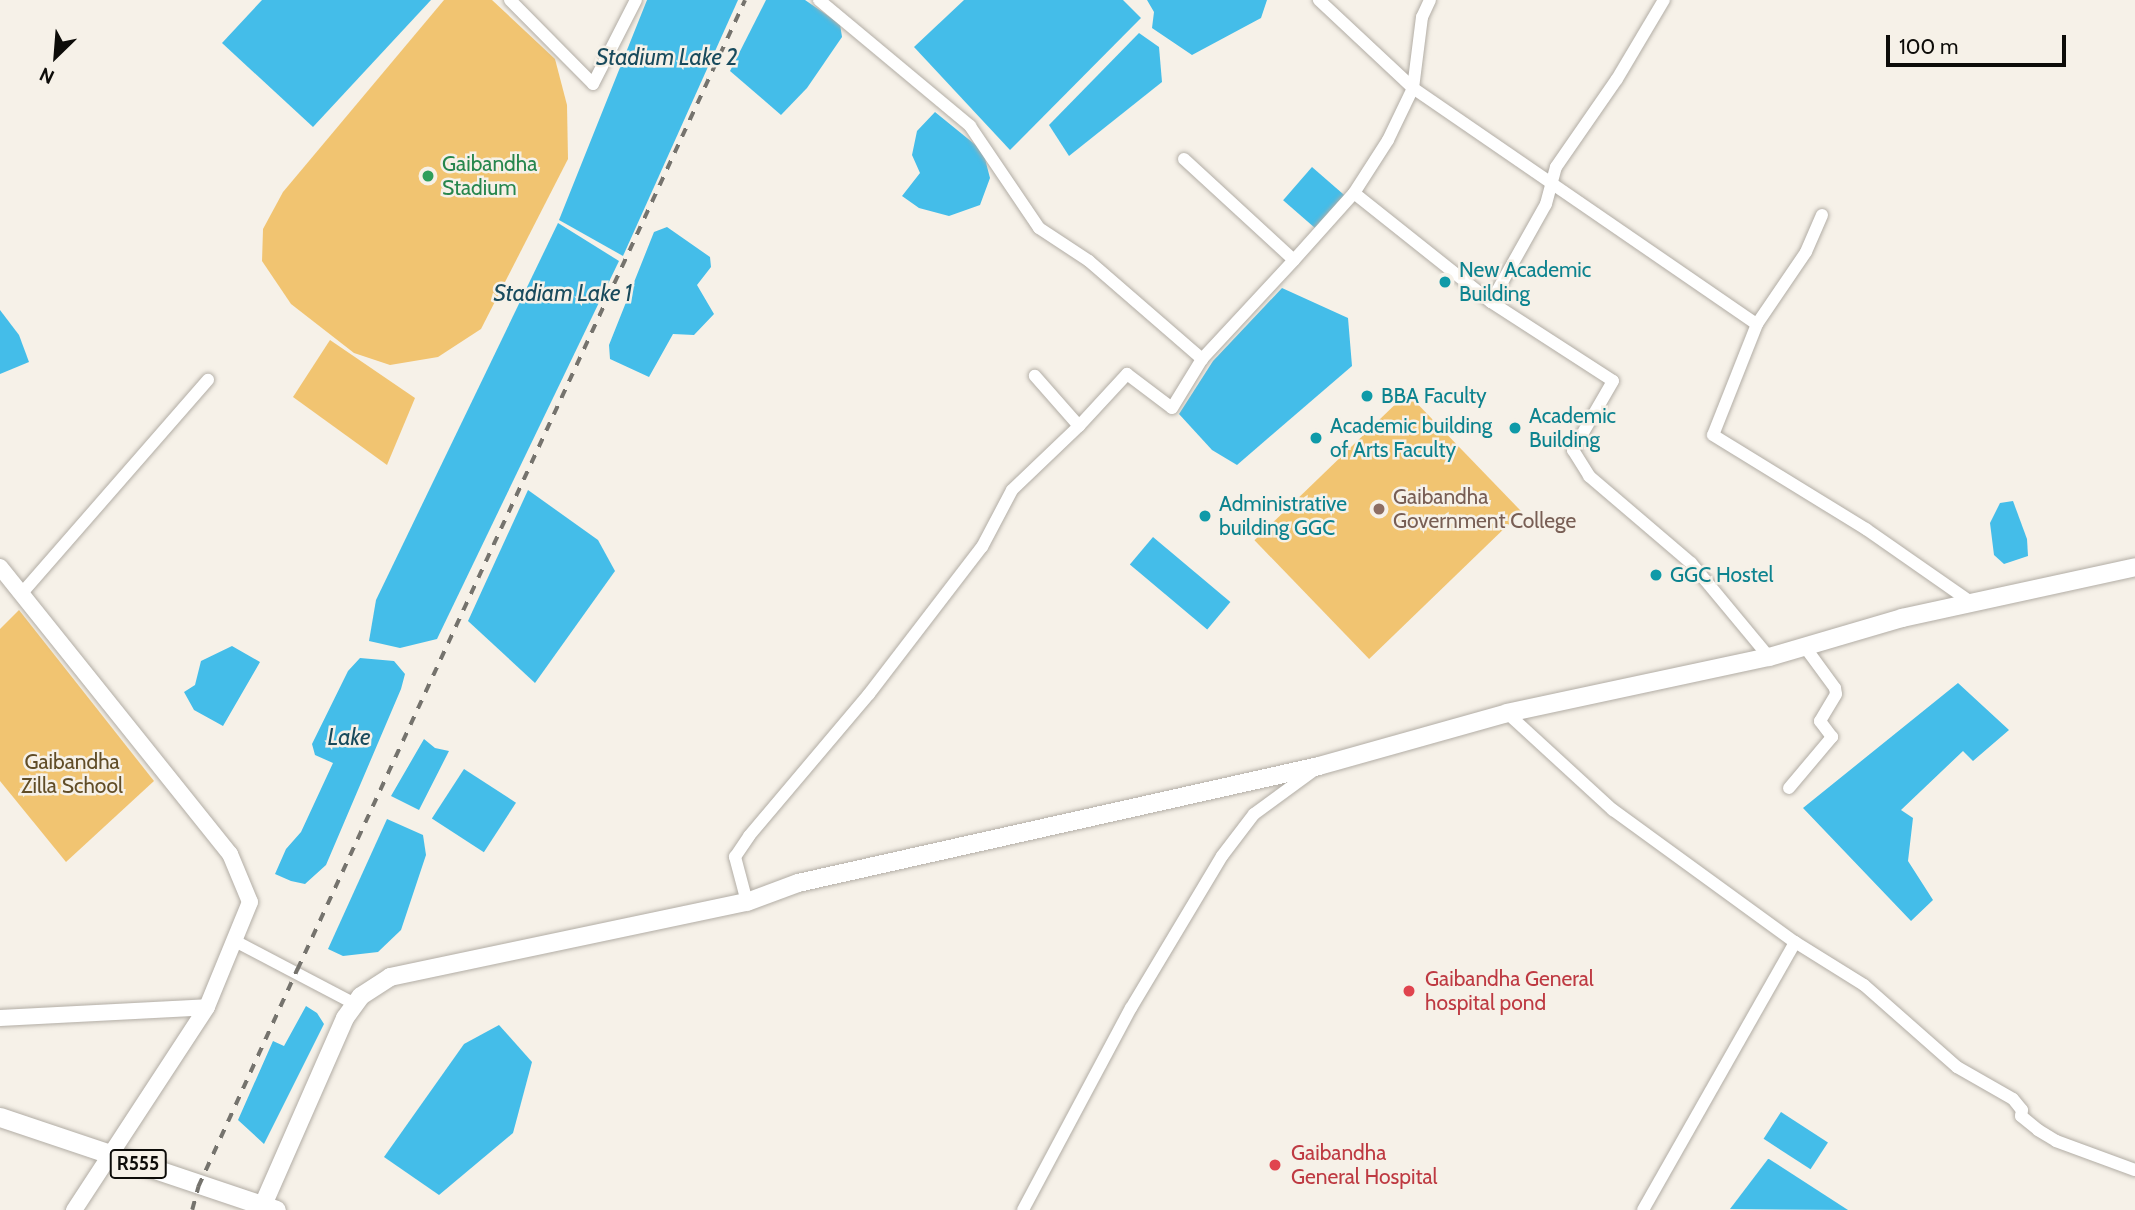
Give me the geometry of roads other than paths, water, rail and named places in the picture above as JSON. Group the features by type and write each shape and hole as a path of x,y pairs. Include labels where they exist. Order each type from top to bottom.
{"main road":[{"path":"269,1208 345,1018 355,1004 390,977 747,902 798,883 1319,766 1507,713 1769,657 1972,603 2135,567"},
{"name":"R555","path":"0,1117 269,1208"}],"street":[{"path":"510,0 593,84 636,0"},
{"path":"819,0 970,126 1039,228 1089,261 1202,359"},
{"path":"1319,0 1413,88 1551,186 1757,324"},
{"path":"747,902 736,857 749,836 869,694 982,547 1012,490 1127,374 1171,408 1202,359 1354,193 1388,140 1413,88 1422,17 1430,0"},
{"path":"1490,302 1546,204 1556,167 1617,79 1664,0"},
{"path":"1184,159 1293,260"},
{"path":"1354,193 1490,302 1613,381 1573,450 1589,476 1691,563 1769,657"},
{"path":"1822,215 1806,253 1757,324 1713,435 1866,529 1972,603"},
{"path":"1035,376 1079,425"},
{"path":"22,593 208,380"},
{"path":"0,567 230,854 250,902 207,1007 114,1155 74,1210"},
{"path":"1789,788 1832,737 1820,721 1836,694 1835,688 1804,647"},
{"path":"1507,713 1613,810 1795,942 1864,985 1957,1067 2013,1099 2022,1110 2021,1116 2038,1130 2056,1142 2133,1166"},
{"path":"1023,1210 1131,1007 1222,856 1254,814 1319,766"},
{"path":"235,941 355,1004"},
{"path":"1643,1210 1795,942"},
{"path":"0,1018 207,1007"}],"water":[{"path":"262,0 431,0 313,127 222,43"},
{"name":"Stadium Lake 2","path":"647,0 738,0 623,256 559,220"},
{"path":"766,0 805,0 840,24 842,37 807,88 781,115 730,71"},
{"path":"964,0 1123,0 1141,18 1010,150 914,47"},
{"path":"1147,0 1267,0 1261,18 1192,55 1152,28 1154,12"},
{"path":"1139,33 1159,47 1162,82 1069,156 1049,125"},
{"path":"935,112 983,151 990,178 980,205 949,216 919,208 902,196 920,173 912,155 917,131"},
{"path":"1312,167 1344,195 1316,228 1283,200"},
{"name":"Stadiam Lake 1","path":"558,223 619,261 437,639 400,648 369,641 376,600"},
{"path":"667,227 710,257 711,267 697,285 714,314 694,335 673,334 649,377 610,359 609,345 654,232"},
{"path":"1282,288 1348,318 1352,366 1237,465 1212,450 1179,414 1213,361"},
{"path":"0,310 19,335 29,362 0,374"},
{"path":"528,490 598,540 615,571 535,683 468,621"},
{"path":"2013,501 2027,539 2028,556 2004,564 1994,555 1990,523 2000,503"},
{"path":"1153,537 1230,602 1207,629 1130,565"},
{"path":"232,646 260,662 223,726 194,710 184,692 195,685 201,661"},
{"name":"Lake","path":"360,658 394,661 405,674 401,689 326,865 305,884 291,881 275,874 286,849 301,832 333,763 315,755 312,744 348,671"},
{"path":"1958,683 2009,730 1973,761 1963,751 1901,810 1913,818 1908,861 1933,900 1911,921 1803,808"},
{"path":"424,739 435,748 449,751 419,810 391,796"},
{"path":"464,769 516,803 484,852 432,818"},
{"path":"387,819 423,835 426,855 401,930 378,952 343,956 328,949"},
{"path":"306,1006 317,1013 324,1024 264,1144 238,1120 273,1041 284,1046"},
{"path":"499,1025 532,1062 513,1133 439,1195 384,1157 464,1044"},
{"path":"1781,1112 1828,1142 1811,1169 1764,1139"},
{"path":"1769,1159 1848,1210 1730,1209"}],"railway":[{"path":"192,1210 198,1187 297,970 745,0"}],"place":[{"name":"Gaibandha Stadium","path":"428,176"},
{"name":"New Academic Building","path":"1445,282"},
{"name":"BBA Faculty","path":"1367,396"},
{"name":"Academic Building","path":"1515,428"},
{"name":"Academic building of Arts Faculty","path":"1316,438"},
{"name":"Gaibandha Government College","path":"1379,509"},
{"name":"Administrative building GGC","path":"1205,516"},
{"name":"GGC Hostel","path":"1656,575"},
{"name":"Gaibandha General hospital pond","path":"1409,991"},
{"name":"Gaibandha General Hospital","path":"1275,1165"}],"park label":[{"name":"Gaibandha Zilla School","path":"72,774"}]}
